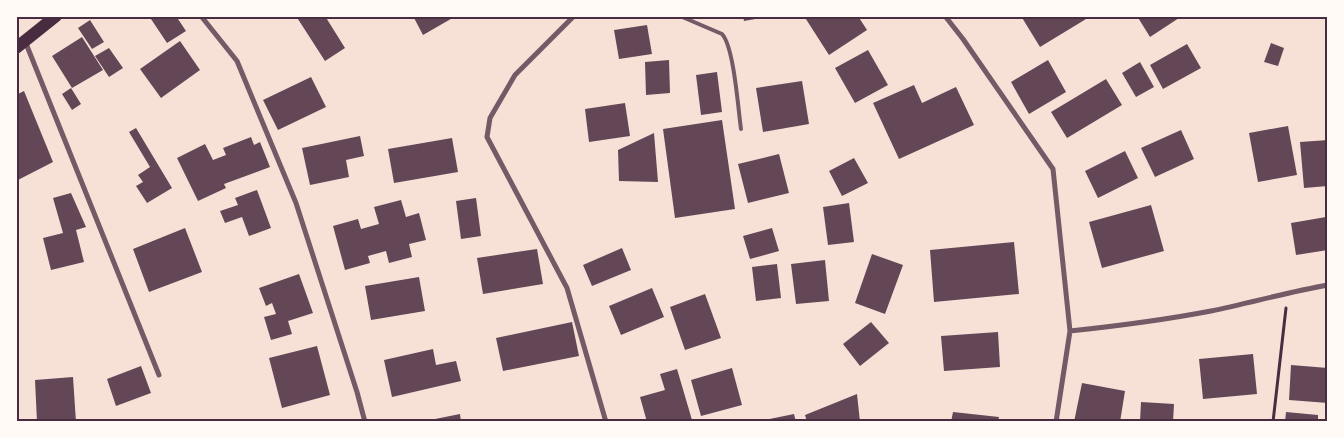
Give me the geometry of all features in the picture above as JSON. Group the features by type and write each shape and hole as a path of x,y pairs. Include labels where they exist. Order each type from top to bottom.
{"main road":[{"path":"21,45 56,16"}],"street":[{"path":"201,16 237,61 296,203 365,422"},
{"path":"574,16 515,75 490,118 487,137 566,288 606,422"},
{"path":"945,16 1053,169 1070,331 1056,422"},
{"path":"21,45 159,374"},
{"path":"1070,331 1117,326 1212,310 1288,292 1328,285"}],"lane":[{"path":"680,16 722,34 726,39 731,57 741,128"}],"path":[{"path":"1273,422 1288,292"}],"building":[{"path":"149,16 176,16 186,31 167,43"},
{"path":"296,16 325,16 345,48 325,61"},
{"path":"413,16 456,16 423,35"},
{"path":"743,16 767,16 767,17 744,21"},
{"path":"804,16 858,16 867,30 829,55"},
{"path":"1021,16 1091,16 1040,47"},
{"path":"1137,16 1177,16 1179,18 1150,37"},
{"path":"90,20 104,42 92,49 78,28"},
{"path":"647,25 652,54 619,59 614,30"},
{"path":"82,37 103,70 72,88 52,56"},
{"path":"180,41 200,70 161,98 140,69"},
{"path":"1271,43 1284,48 1278,66 1264,62"},
{"path":"1187,44 1201,68 1163,89 1150,65"},
{"path":"109,48 123,68 109,77 95,56"},
{"path":"868,50 888,85 855,103 835,68"},
{"path":"669,60 670,93 646,95 645,62"},
{"path":"1048,60 1066,92 1029,114 1011,82"},
{"path":"1140,62 1154,87 1136,97 1122,73"},
{"path":"717,72 722,112 701,115 696,75"},
{"path":"311,77 326,107 278,130 263,100"},
{"path":"1106,79 1122,105 1067,138 1051,112"},
{"path":"802,81 809,124 763,132 756,88"},
{"path":"914,85 922,103 956,87 974,125 899,159 873,103"},
{"path":"71,88 81,104 72,110 62,94"},
{"path":"24,91 53,162 16,181 16,95"},
{"path":"625,103 630,136 589,142 585,109"},
{"path":"722,120 735,209 675,218 663,129"},
{"path":"1288,126 1297,175 1258,182 1249,133"},
{"path":"136,128 172,188 147,203 136,186 143,182 138,175 150,167 129,132"},
{"path":"1181,130 1194,159 1155,177 1141,148"},
{"path":"654,133 658,182 619,181 618,150"},
{"path":"360,136 364,156 346,160 349,177 310,185 302,148"},
{"path":"251,137 254,145 260,142 270,167 224,184 226,188 198,201 177,158 205,144 213,160 226,155 223,148"},
{"path":"452,138 458,172 394,183 388,149"},
{"path":"1328,140 1328,186 1304,188 1300,142"},
{"path":"1125,151 1138,178 1098,198 1085,171"},
{"path":"779,154 789,193 748,203 738,164"},
{"path":"854,158 868,183 842,196 829,171"},
{"path":"257,190 271,228 249,236 242,217 225,223 220,211 238,205 235,198"},
{"path":"71,193 86,227 76,230 84,262 51,270 43,238 63,233 53,198"},
{"path":"476,198 481,236 461,239 456,201"},
{"path":"401,200 406,217 419,213 426,240 409,244 412,257 389,263 386,251 368,256 370,263 345,270 333,226 358,219 361,229 379,224 374,207"},
{"path":"849,203 854,242 828,245 823,207"},
{"path":"1151,205 1164,251 1102,268 1089,222"},
{"path":"1326,217 1328,250 1296,255 1291,223"},
{"path":"185,228 202,272 149,292 133,249"},
{"path":"772,228 779,251 750,259 743,236"},
{"path":"1014,242 1019,294 934,302 930,250"},
{"path":"622,248 631,270 592,286 583,265"},
{"path":"537,249 543,284 483,294 477,258"},
{"path":"872,254 903,265 885,314 855,303"},
{"path":"825,260 829,301 796,304 791,264"},
{"path":"777,264 781,298 756,301 752,267"},
{"path":"299,274 313,313 288,321 292,334 271,340 264,317 276,314 272,303 266,306 259,288"},
{"path":"419,277 425,311 371,320 365,286"},
{"path":"652,288 664,317 621,335 609,306"},
{"path":"705,294 721,338 685,350 670,307"},
{"path":"572,322 579,356 503,371 496,338"},
{"path":"871,322 889,343 860,366 843,344"},
{"path":"998,332 1000,367 944,371 941,336"},
{"path":"317,346 330,395 282,408 269,358"},
{"path":"433,349 436,365 456,361 461,381 392,397 384,360"},
{"path":"1253,354 1257,394 1203,399 1199,359"},
{"path":"1291,365 1328,368 1328,403 1289,400"},
{"path":"141,366 151,393 116,406 107,379"},
{"path":"732,368 742,405 701,416 691,380"},
{"path":"677,369 692,420 687,422 647,422 640,397 665,390 660,374"},
{"path":"73,377 76,422 37,422 35,380"},
{"path":"1082,383 1125,391 1120,422 1074,422"},
{"path":"857,394 860,422 807,422 805,415"},
{"path":"1141,402 1174,404 1173,422 1140,422"},
{"path":"953,412 999,417 998,422 951,422"},
{"path":"1286,412 1318,415 1318,422 1285,422"},
{"path":"460,414 461,422 425,422 425,421"},
{"path":"794,414 796,422 760,422 760,421"}]}
